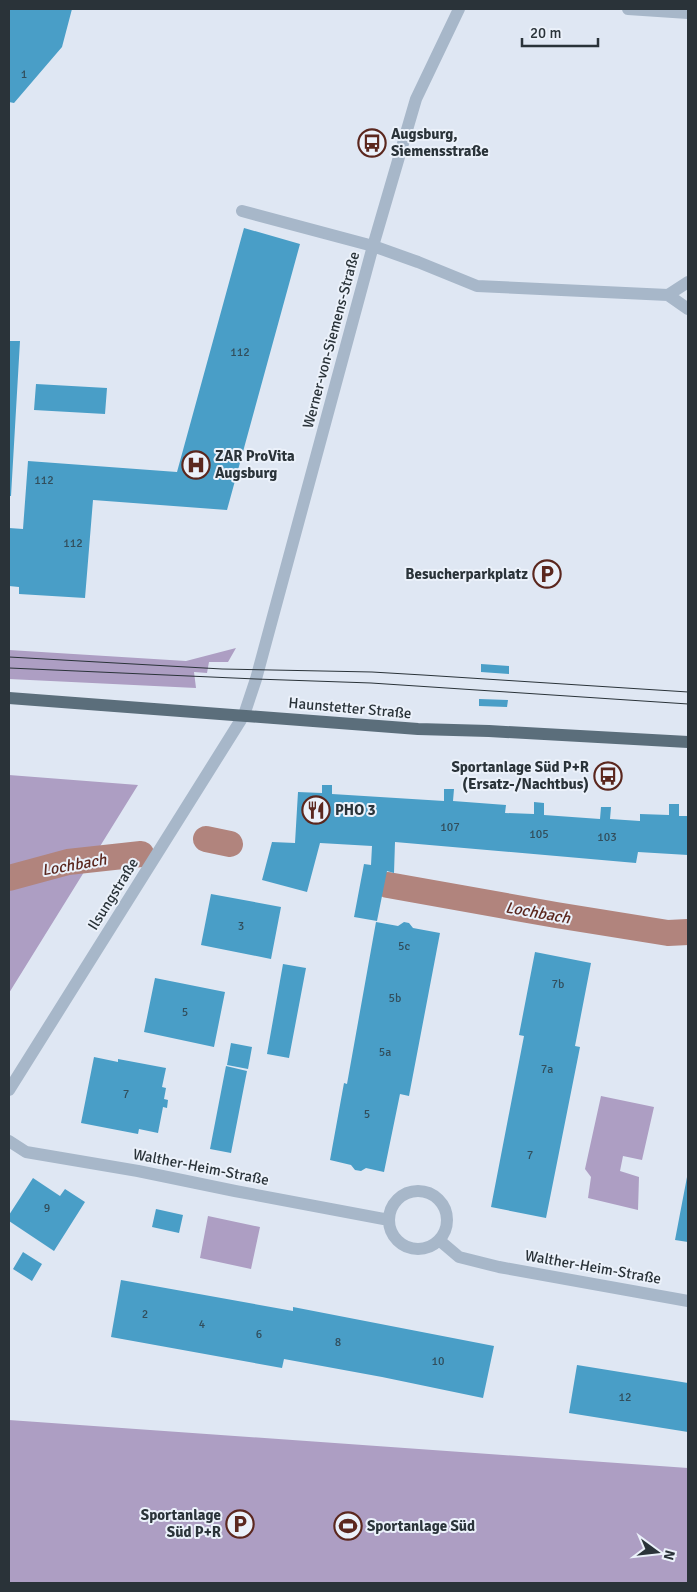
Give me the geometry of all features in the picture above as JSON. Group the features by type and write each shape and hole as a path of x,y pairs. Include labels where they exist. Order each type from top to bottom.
{"main road":[{"name":"Haunstetter Straße","path":"9,698 418,729 688,742"}],"street":[{"name":"Werner-von-Siemens-Straße","path":"244,715 256,680 373,246 416,99 459,9"},
{"path":"628,9 688,13"},
{"path":"242,211 373,246 477,286 668,295 688,309"},
{"path":"668,295 688,282"},
{"name":"Ilsungstraße","path":"9,1090 244,715"},
{"name":"Walther-Heim-Straße","path":"9,1141 26,1152 138,1171 242,1193 389,1220"},
{"path":"420,1190 430,1193 441,1202 447,1215 447,1226 439,1240 432,1246 422,1248 403,1245 396,1239 391,1230 389,1220 390,1211 394,1203 401,1196 420,1190"},
{"name":"Walther-Heim-Straße","path":"439,1240 459,1257 491,1265 688,1302"}],"shaded area":[{"path":"236,648 228,662 209,662 207,673 194,672 196,688 9,679 9,650 186,661"},
{"path":"9,775 138,785 9,993"},
{"path":"601,1096 654,1107 642,1160 623,1156 620,1171 639,1177 638,1210 588,1198 591,1177 585,1169"},
{"path":"208,1216 260,1227 251,1269 200,1258"},
{"name":"Sportanlage Süd","path":"9,1420 688,1468 688,1583 9,1583"}],"building":[{"path":"9,9 72,9 62,47 14,103 9,102"},
{"path":"244,228 300,244 227,510 93,500 85,598 19,594 19,587 9,586 9,528 23,529 28,461 177,472"},
{"path":"9,341 20,341 11,496 9,496"},
{"path":"36,384 107,388 105,414 34,410"},
{"path":"481,664 509,666 509,674 481,672"},
{"path":"479,699 508,700 507,707 479,706"},
{"path":"322,785 332,785 332,794 444,801 444,789 454,789 453,801 506,805 505,813 534,814 534,802 544,803 544,815 600,819 601,807 611,807 610,819 640,821 640,814 669,815 669,804 679,804 679,816 688,816 688,855 638,852 636,863 395,842 394,873 387,871 377,921 354,917 364,864 371,865 372,846 320,843 307,892 262,880 272,842 295,843 298,792 322,793"},
{"path":"211,894 281,907 271,959 201,945"},
{"path":"376,922 398,926 404,922 409,923 413,928 440,933 409,1096 400,1094 384,1172 366,1168 361,1171 355,1170 351,1165 330,1160 344,1083 347,1084"},
{"path":"535,952 591,963 575,1046 580,1047 546,1218 491,1207 524,1036 519,1035"},
{"path":"283,964 306,968 289,1058 267,1054"},
{"path":"155,978 225,992 214,1047 144,1032"},
{"path":"231,1043 252,1047 248,1069 227,1065"},
{"path":"94,1057 118,1062 118,1059 166,1068 162,1087 166,1088 164,1099 168,1100 167,1108 163,1107 158,1133 139,1129 138,1134 81,1123"},
{"path":"226,1066 247,1071 231,1153 210,1149"},
{"path":"688,1177 688,1242 675,1240"},
{"path":"33,1178 60,1196 65,1189 85,1202 54,1251 9,1221 9,1215"},
{"path":"156,1209 183,1215 179,1233 152,1227"},
{"path":"23,1252 42,1264 32,1281 13,1269"},
{"path":"121,1280 293,1311 293,1307 494,1346 483,1398 284,1359 282,1368 111,1337"},
{"path":"577,1365 688,1383 688,1432 569,1413"}],"waterway":[{"name":"Lochbach","path":"206,839 230,844"},
{"name":"Lochbach","path":"9,878 68,862 141,854"},
{"name":"Lochbach","path":"388,885 668,933 688,932"}],"tram line":[{"path":"9,657 222,669 372,672 688,692"},
{"path":"9,668 371,683 688,704"}],"place":[{"name":"Augsburg, Siemensstraße","path":"372,143"},
{"name":"ZAR ProVita Augsburg","path":"196,465"},
{"name":"Besucherparkplatz","path":"547,574"},
{"name":"Sportanlage Süd P+R (Ersatz-/Nachtbus)","path":"608,776"},
{"name":"PHO 3","path":"316,810"},
{"name":"Sportanlage Süd P+R","path":"240,1524"},
{"name":"Sportanlage Süd","path":"348,1526"}]}
